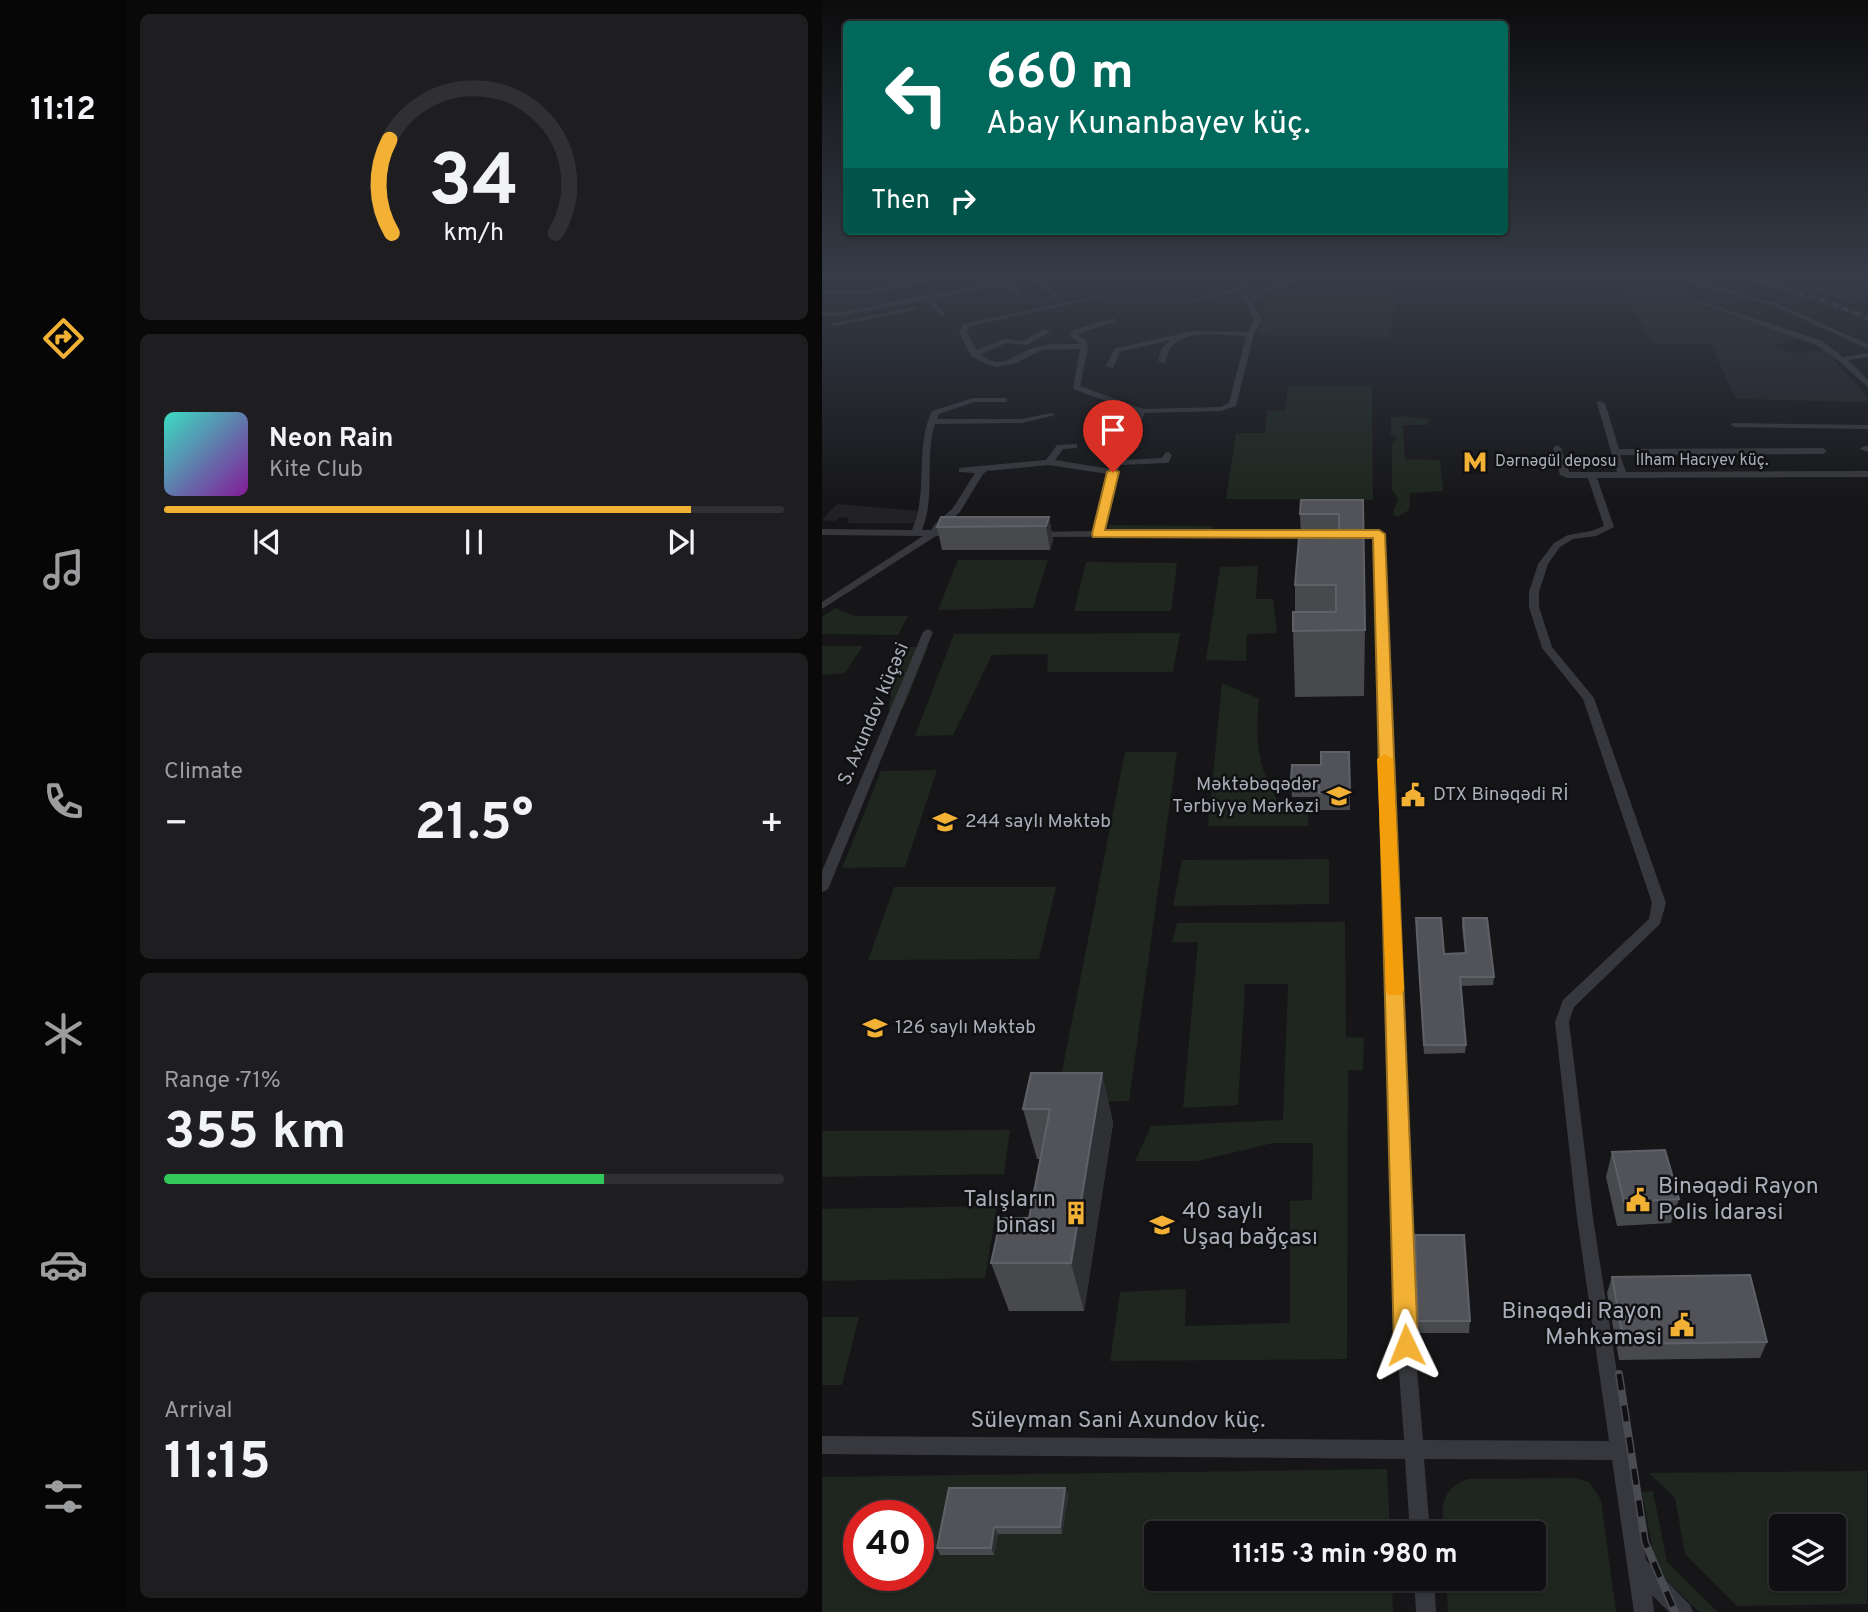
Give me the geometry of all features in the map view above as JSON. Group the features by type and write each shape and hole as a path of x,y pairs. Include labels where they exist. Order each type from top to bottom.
{"street":[{"path":"973,352 978,359 1007,363 1028,352"},
{"path":"974,355 980,352"},
{"path":"1083,352 1076,387 1142,411 1221,409 1233,404 1246,352"},
{"path":"1110,366 1116,352"},
{"path":"1162,361 1165,352"},
{"path":"1832,352 1867,385"},
{"path":"1842,359 1867,355"},
{"path":"916,532 925,502 927,436 935,413 973,400 1003,400"},
{"path":"1601,403 1622,475"},
{"path":"1098,534 1115,468 1142,411"},
{"path":"932,422 1022,421 1051,415"},
{"path":"1735,425 1867,427"},
{"path":"1049,463 1060,447 1074,446"},
{"name":"İlham Hacıyev küç.","path":"1557,448 1563,473 1867,474"},
{"path":"1616,452 1823,451"},
{"path":"962,470 1049,463 1115,468 1166,460 1168,455"},
{"path":"822,606 934,533 957,509 985,467"},
{"path":"1592,475 1609,527 1602,532 1562,540 1543,565 1534,592 1534,607 1547,648 1588,698 1659,904 1655,921 1568,1004 1562,1022 1585,1218 1644,1612"},
{"path":"822,532 960,533"},
{"path":"1025,534 1379,534 1406,1345 1419,1521"},
{"name":"S. Axundov küçəsi","path":"822,887 928,632"},
{"name":"Süleyman Sani Axundov küç.","path":"822,1445 1413,1447 1618,1451"},
{"path":"1635,1564 1683,1612"},
{"path":"1425,1591 1426,1612"}],"shaded area":[{"path":"1715,352 1827,352 1867,396 1867,402 1736,399"},
{"path":"1288,386 1372,386 1373,500 1226,499 1236,433 1265,433 1267,411 1285,411"},
{"path":"1401,416 1428,419 1427,425 1403,425 1405,459 1440,460 1443,491 1410,493 1409,510 1397,517 1393,513 1398,499 1392,489 1392,444 1397,439 1391,435 1391,418"},
{"path":"837,504 919,511 915,523 848,523 849,518 839,517 835,521 822,520"},
{"path":"1109,525 1213,526 1212,534 1107,533"},
{"path":"958,560 1048,560 1033,608 938,610"},
{"path":"1086,562 1177,563 1171,611 1074,611"},
{"path":"1258,566 1256,599 1273,599 1277,633 1247,634 1246,661 1206,660 1220,567"},
{"path":"835,608 855,616 908,616 898,635 822,634 822,617"},
{"path":"1180,633 1173,672 1047,672 1048,654 992,655 953,735 915,736 954,634"},
{"path":"822,646 863,646 845,673 822,675"},
{"path":"900,647 928,647 903,709 888,709 892,696 886,690 894,675 889,668"},
{"path":"1222,683 1259,699 1259,753 1266,777 1279,803 1308,805 1308,826 1208,826"},
{"path":"1125,752 1177,752 1129,1101 1056,1102"},
{"path":"937,770 905,867 842,868 881,771"},
{"path":"1329,859 1329,904 1173,906 1182,860"},
{"path":"894,887 1056,887 1039,959 868,960"},
{"path":"1345,922 1346,1037 1364,1038 1363,1070 1348,1070 1347,1359 1110,1361 1120,1292 1186,1289 1185,1326 1290,1323 1290,1201 1312,1200 1313,1143 1273,1143 1198,1161 1135,1161 1151,1126 1283,1120 1288,984 1245,984 1238,1105 1183,1108 1198,942 1172,942 1177,923"},
{"path":"1010,1130 1004,1174 822,1177 822,1131"},
{"path":"997,1206 985,1278 822,1281 822,1209"},
{"path":"822,1317 859,1317 842,1385 822,1385"},
{"path":"1387,1469 1389,1521 1144,1521 1144,1591 1392,1591 1393,1612 822,1612 822,1477"},
{"path":"1867,1471 1867,1604 1737,1606 1685,1554 1675,1498 1649,1473"},
{"path":"1574,1478 1589,1482 1601,1500 1616,1612 1448,1612 1447,1591 1546,1591 1546,1521 1443,1521 1443,1508 1448,1494 1452,1488 1468,1479"},
{"path":"1653,1491 1667,1562 1718,1612 1699,1612 1662,1576 1654,1558 1642,1492"}],"building":[{"path":"1301,500 1363,500 1365,630 1293,631 1293,612 1336,612 1336,585 1295,585 1299,538 1339,537 1339,514 1300,514"},
{"path":"941,517 1049,517 1046,526 937,527"},
{"path":"1321,752 1349,752 1350,793 1319,793 1319,780 1291,780 1292,765 1321,765"},
{"path":"1416,918 1441,918 1444,954 1466,953 1463,918 1487,918 1494,977 1460,977 1466,1045 1424,1045"},
{"path":"1031,1073 1102,1073 1071,1263 991,1263 1001,1218 1029,1218 1050,1109 1023,1109"},
{"path":"1665,1150 1679,1199 1624,1202 1612,1152"},
{"path":"1415,1235 1464,1235 1470,1321 1418,1321"},
{"name":"Binəqədi Rayon Məhkəməsi","path":"1750,1275 1767,1342 1624,1344 1612,1277"},
{"path":"949,1488 1065,1488 1060,1527 994,1527 991,1548 937,1548"}],"railway":[{"path":"1619,1374 1645,1542 1675,1612"}],"slow traffic":[{"path":"1385,759 1395,990"}],"place":[{"name":"Dərnəgül deposu","path":"1475,462"},
{"name":"DTX Binəqədi Rİ","path":"1413,795"},
{"name":"Məktəbəqədər Tərbiyyə Mərkəzi","path":"1339,796"},
{"name":"244 saylı Məktəb","path":"945,822"},
{"name":"126 saylı Məktəb","path":"875,1028"},
{"name":"Binəqədi Rayon Polis İdarəsi","path":"1638,1200"},
{"name":"Talışların binası","path":"1076,1213"},
{"name":"40 saylı Uşaq bağçası","path":"1162,1225"},
{"name":"Binəqədi Rayon Məhkəməsi","path":"1682,1325"}],"route":[{"path":"1113,472 1098,534 1379,534 1406,1345"}]}
